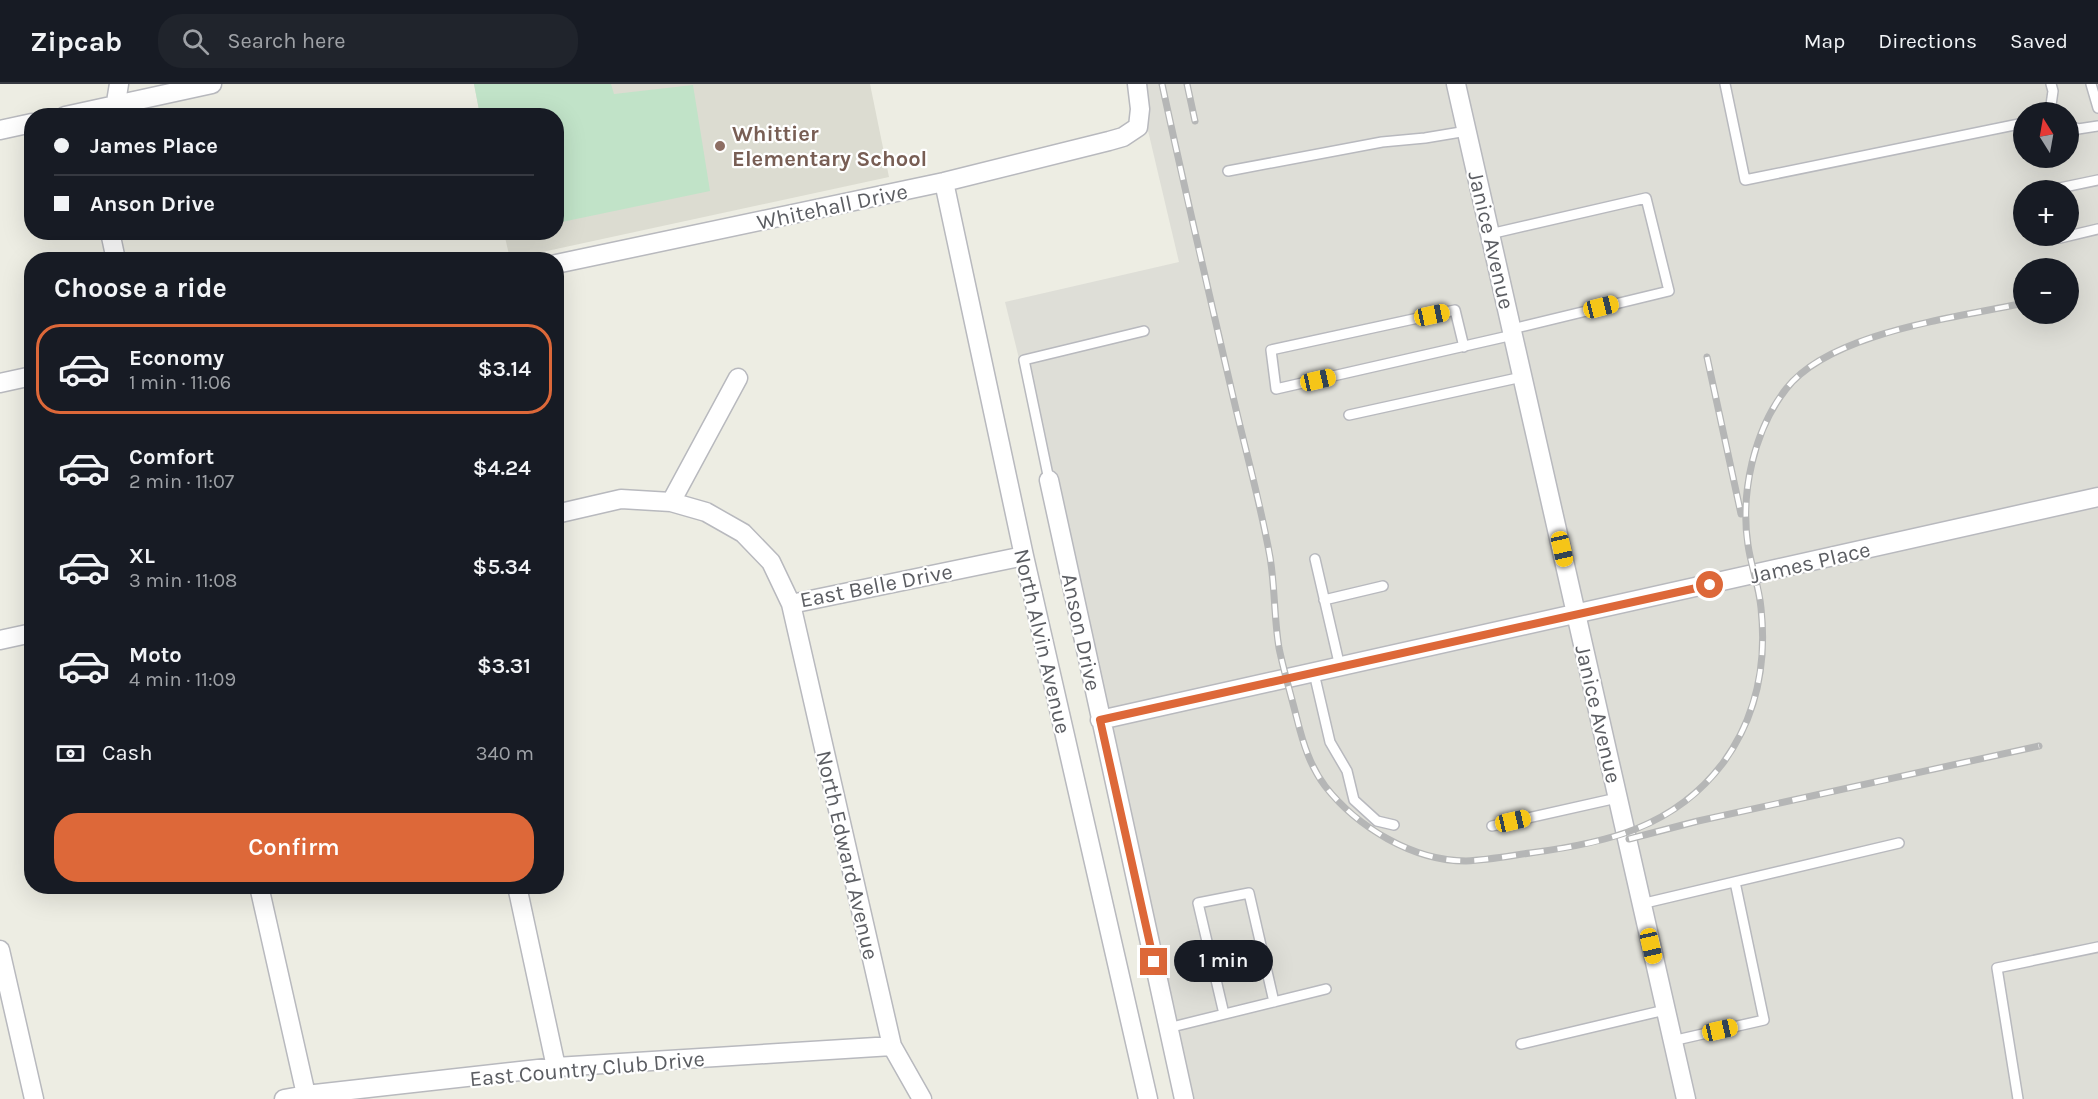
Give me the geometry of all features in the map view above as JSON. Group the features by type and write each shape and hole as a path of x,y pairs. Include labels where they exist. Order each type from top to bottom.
{"street":[{"path":"115,108 119,84"},
{"path":"122,108 212,84"},
{"name":"Whitehall Drive","path":"564,262 944,182 1123,137 1138,127 1140,110 1137,84"},
{"name":"Janice Avenue","path":"1456,84 1686,1099"},
{"path":"0,130 24,125"},
{"name":"North Alvin Avenue","path":"944,182 1024,556 1148,1099"},
{"path":"0,383 24,378"},
{"path":"671,502 738,378"},
{"name":"Anson Drive","path":"1049,480 1184,1099"},
{"name":"James Place","path":"1100,720 2098,497"},
{"name":"East Belle Drive","path":"564,512 621,499 671,502 706,513 743,533 771,562 791,604 1024,556"},
{"name":"North Edward Avenue","path":"791,604 892,1046 922,1099"},
{"path":"0,640 24,635"},
{"path":"261,894 306,1097"},
{"path":"519,894 556,1067"},
{"path":"0,950 34,1099"},
{"name":"East Country Club Drive","path":"284,1099 556,1067 892,1046"}],"lane":[{"path":"1725,84 1745,180 2013,125"},
{"path":"2051,102 2052,84"},
{"path":"2091,84 2098,108"},
{"path":"2079,129 2098,126"},
{"path":"1228,171 1382,142 1467,131"},
{"path":"2079,184 2098,180"},
{"path":"1464,347 1455,310 1271,350 1276,389 1464,347 1512,332 1669,291 1646,198 1490,234"},
{"path":"2079,234 2098,229"},
{"path":"1049,480 1024,360 1144,331"},
{"path":"1349,416 1522,377"},
{"path":"1315,559 1340,667"},
{"path":"1324,600 1383,586"},
{"path":"1314,673 1330,742 1347,771 1353,800 1377,821 1394,825"},
{"path":"1492,826 1617,798"},
{"path":"1641,904 1899,843"},
{"path":"1672,1041 1764,1020 1735,882"},
{"path":"1224,1014 1198,903 1249,893 1274,1002"},
{"path":"2018,1099 1996,969 2098,947"},
{"path":"1168,1028 1326,989"},
{"path":"1521,1044 1665,1010"}],"shaded area":[{"name":"Whittier Elementary School","path":"474,84 870,84 889,177 542,252 508,252 506,240 564,240 564,108 479,108"},
{"path":"1137,84 2098,84 2098,1099 1184,1099 1049,480 1005,302 1179,262"}],"green space":[{"path":"474,84 611,84 614,94 693,85 710,191 564,222 564,108 479,108"}],"railway":[{"path":"1162,84 1262,519 1272,568 1279,648 1299,728 1315,770 1338,801 1370,828 1388,839 1426,855 1466,861 1482,860 1585,844 1637,829 1683,803 1704,785 1734,746 1744,728 1757,690 1762,629 1760,600 1748,545 1746,504 1752,463 1765,423 1775,405 1786,389 1806,370 1832,354 1863,341 1896,330 2013,305"},
{"path":"1187,84 1195,121"},
{"path":"1707,357 1741,514"},
{"path":"1629,839 1698,821 2039,746"}],"place":[{"name":"Whittier Elementary School","path":"720,146"}],"route":[{"path":"1154,962 1100,720 1710,585"}]}
